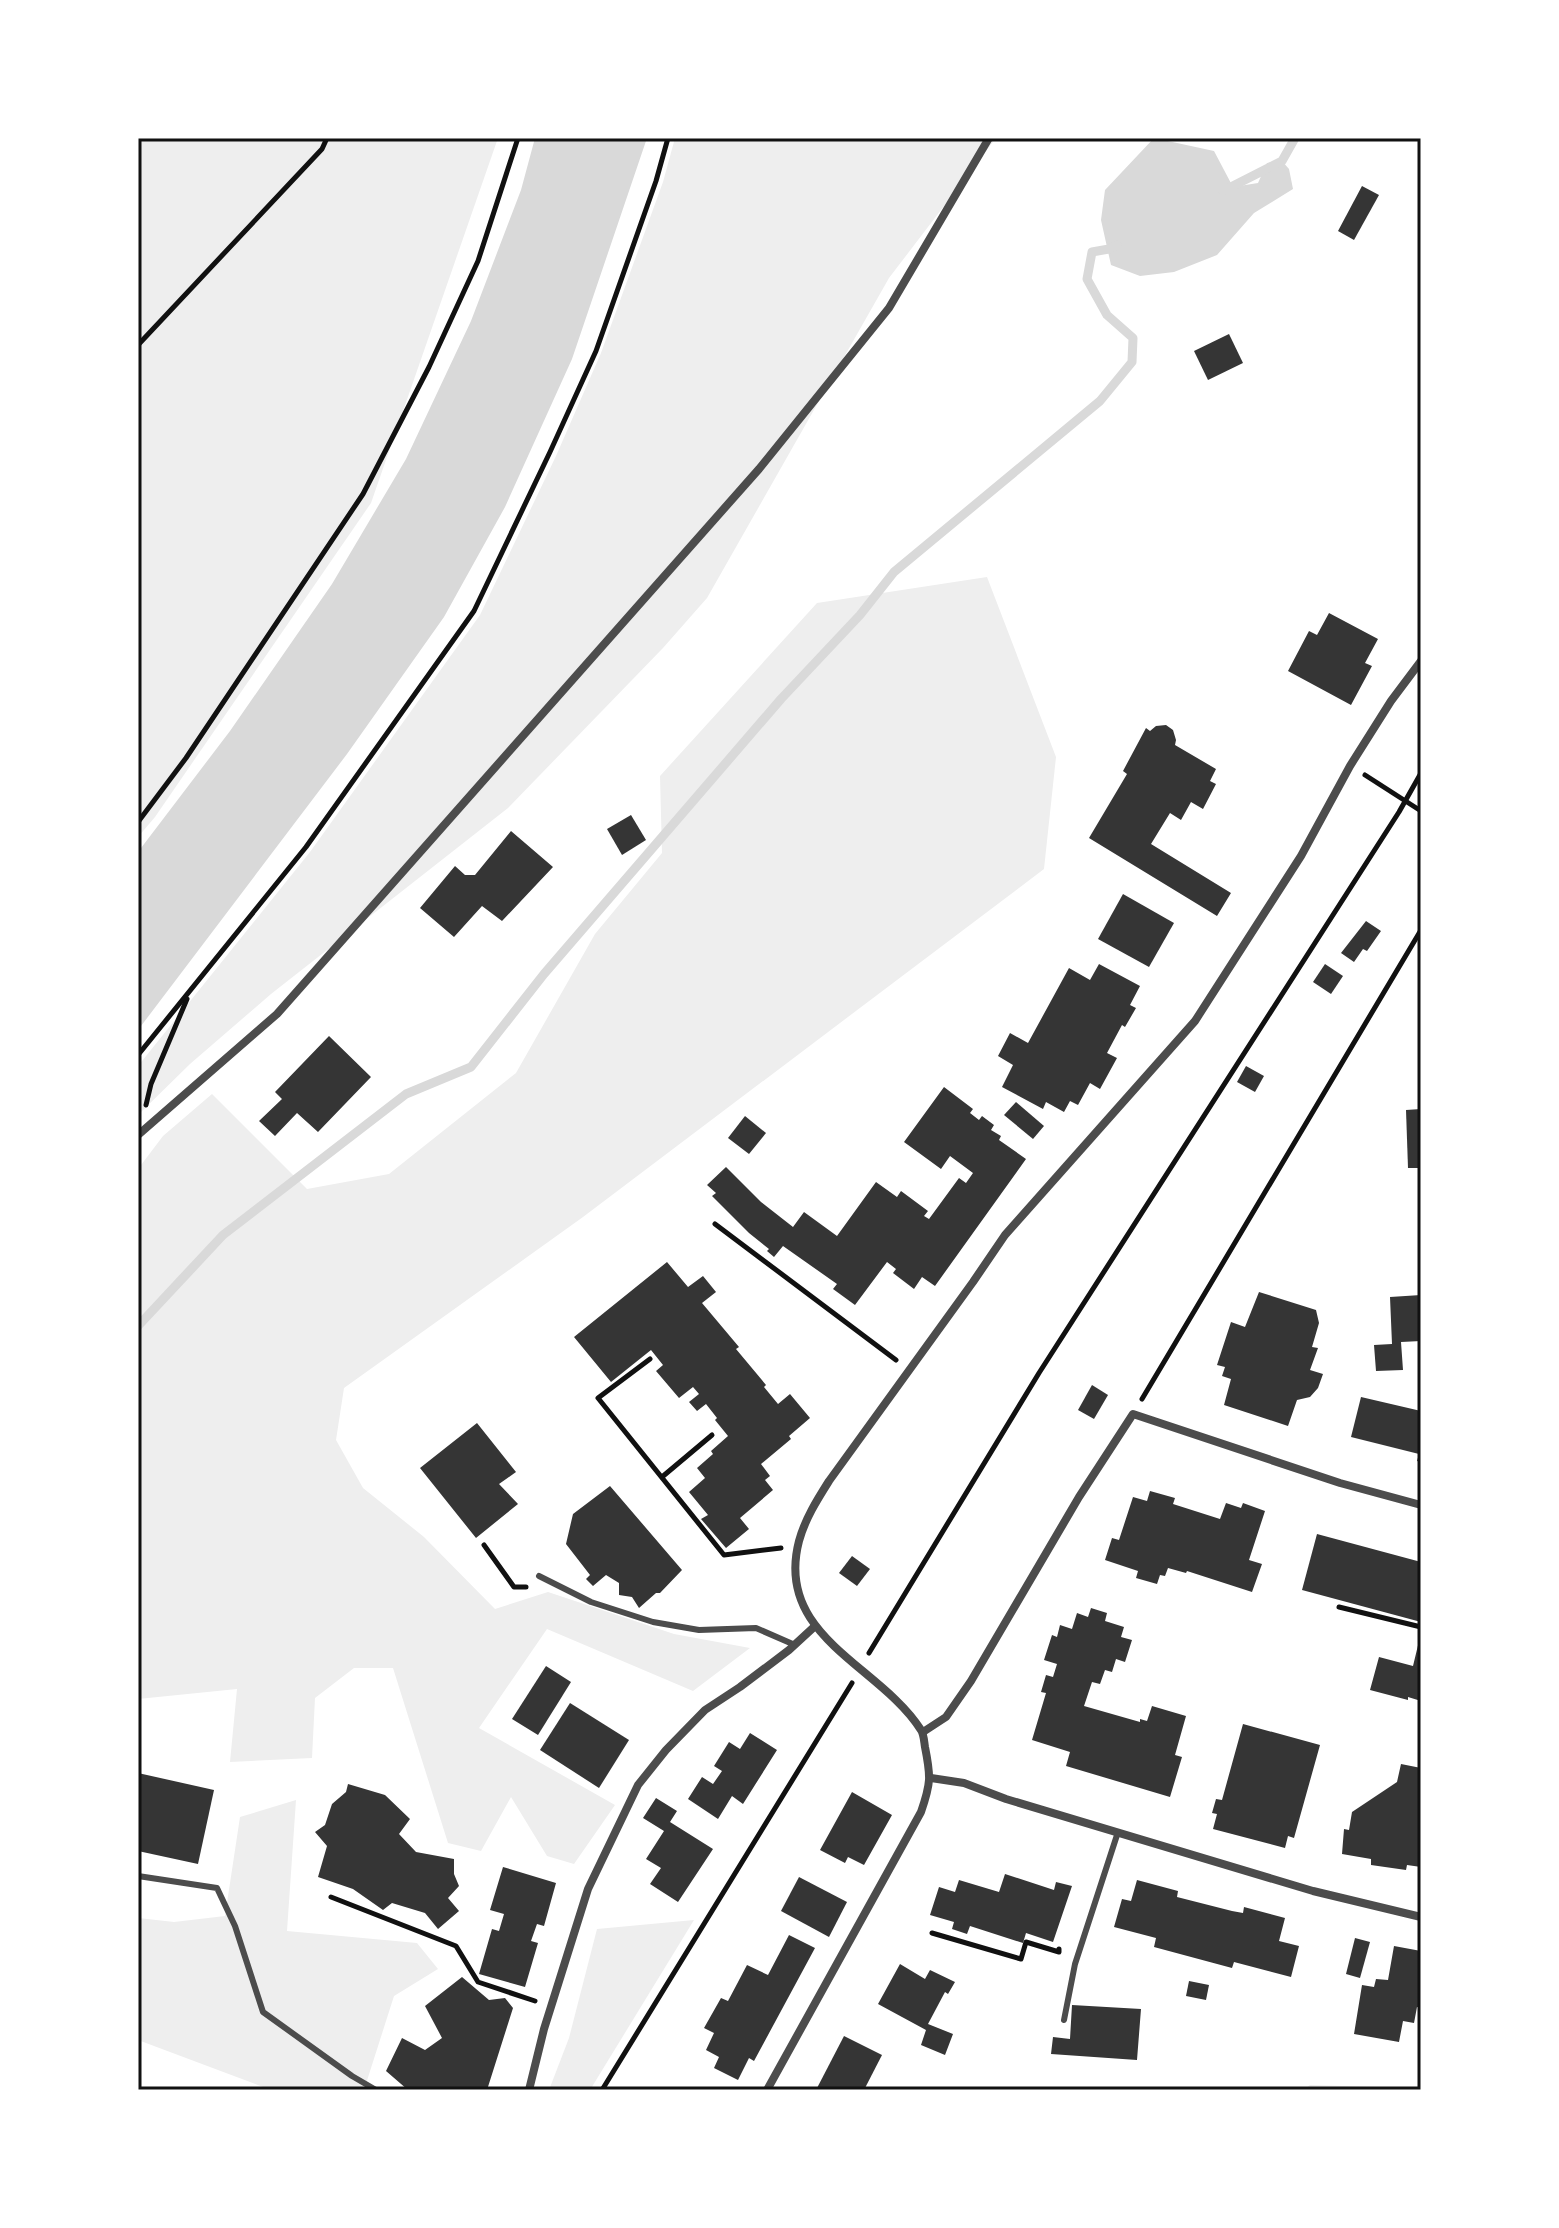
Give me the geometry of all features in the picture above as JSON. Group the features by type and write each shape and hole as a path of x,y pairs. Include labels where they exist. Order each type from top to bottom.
{"street":[{"path":"139,1134 277,1014 759,469 889,308 989,138"},
{"path":"767,2090 921,1812 931,1778 923,1732 891,1695 814,1627 797,1588 796,1569 798,1545 809,1514 829,1481 1005,1235 1195,1021 1301,856 1350,766 1391,701 1421,661"},
{"path":"923,1732 946,1717 971,1681 1079,1497 1133,1414 1340,1483 1421,1505"},
{"path":"529,2090 551,2006 588,1889 638,1785 666,1750 705,1710 740,1687 814,1627"},
{"path":"931,1778 964,1783 1006,1799 1313,1891 1421,1917"}],"lane":[{"path":"539,1576 591,1602 653,1622 699,1630 756,1628 795,1645"},
{"path":"1064,2020 1075,1964 1118,1832"},
{"path":"138,1876 217,1888 235,1926 263,2012 376,2090"}],"path":[{"path":"138,345 322,149 327,138"},
{"path":"138,822 186,758 363,494 429,367 478,261 518,138"},
{"path":"138,1055 306,847 474,611 596,351 656,181 668,138"},
{"path":"1350,766 1421,811"},
{"path":"878,1638 1039,1373 1421,773"},
{"path":"1133,1414 1421,930"},
{"path":"139,1134 151,1084 190,991"},
{"path":"715,1224 909,1370"},
{"path":"650,1359 598,1398 724,1555 798,1545"},
{"path":"662,1477 712,1435"},
{"path":"484,1545 514,1587 559,1586"},
{"path":"1339,1607 1421,1627"},
{"path":"602,2090 846,1694"},
{"path":"331,1897 456,1946 478,1982 551,2006"},
{"path":"932,1933 1021,1959 1026,1942 1059,1952 1063,1938"}],"shaded area":[{"path":"138,138 498,138 371,503 155,817 138,837"},
{"path":"535,138 647,138 572,359 505,507 444,617 347,754 138,1030 138,852 230,731 332,584 406,459 471,321 521,190"},
{"path":"675,138 996,138 889,278 707,598 663,648 508,808 271,994 190,1064 138,1115 138,1066 310,852 480,615 601,353 663,182"},
{"path":"1154,138 1214,151 1233,187 1258,183 1267,163 1282,161 1289,169 1293,189 1254,213 1217,255 1174,272 1140,276 1111,265 1101,220 1105,190"},
{"path":"987,577 1056,757 1044,869 583,1217 344,1388 336,1440 363,1488 424,1537 495,1609 548,1592 674,1634 750,1648 693,1691 547,1629 479,1728 615,1805 574,1864 547,1856 511,1797 481,1851 448,1843 393,1668 354,1668 315,1698 312,1758 230,1762 237,1689 138,1699 138,1169 163,1136 212,1094 307,1189 389,1174 516,1073 595,934 662,853 660,776 817,603"},
{"path":"296,1800 287,1931 417,1943 438,1969 394,1996 364,2090 271,2090 138,2040 138,1918 174,1922 225,1916 240,1817"},
{"path":"694,1920 590,2090 549,2090 569,2038 597,1929"},
{"path":"1310,2085 1408,2088 1417,2090 1304,2090"}],"building":[{"path":"1362,186 1379,195 1354,240 1338,231"},
{"path":"1229,334 1243,363 1208,380 1194,351"},
{"path":"1329,613 1378,639 1365,663 1372,666 1351,705 1288,671 1309,631 1317,635"},
{"path":"1166,725 1173,730 1175,745 1216,769 1210,781 1216,784 1203,809 1191,802 1181,820 1170,813 1151,844 1231,893 1217,916 1089,838 1127,774 1123,771 1146,728 1150,731 1156,726"},
{"path":"631,815 646,840 622,855 607,829"},
{"path":"511,831 553,867 502,921 482,906 454,937 420,908 455,866 465,875 475,875"},
{"path":"1123,894 1174,923 1149,967 1098,939"},
{"path":"1366,921 1381,931 1367,951 1363,949 1354,962 1341,953"},
{"path":"1099,964 1140,986 1130,1005 1136,1008 1125,1027 1122,1025 1107,1053 1117,1058 1100,1089 1090,1083 1078,1105 1070,1101 1064,1112 1046,1102 1043,1109 1002,1087 1013,1065 998,1056 1010,1033 1028,1043 1069,968 1090,980"},
{"path":"1325,964 1343,976 1331,994 1313,982"},
{"path":"329,1036 371,1077 318,1132 297,1113 275,1136 259,1121 282,1099 275,1092"},
{"path":"1246,1066 1264,1076 1255,1092 1237,1082"},
{"path":"944,1087 973,1109 970,1113 979,1120 982,1116 994,1125 991,1130 1001,1136 999,1140 1026,1159 935,1286 922,1277 914,1289 893,1273 896,1269 887,1262 855,1305 833,1289 837,1284 783,1246 774,1257 712,1196 716,1193 707,1185 726,1167 761,1202 793,1227 804,1212 837,1236 876,1182 897,1197 901,1191 928,1211 924,1216 929,1219 959,1178 966,1183 973,1173 950,1156 941,1169 904,1142"},
{"path":"1016,1102 1044,1126 1033,1139 1004,1115"},
{"path":"1421,1109 1421,1168 1408,1168 1406,1110"},
{"path":"745,1116 766,1133 749,1154 728,1138"},
{"path":"667,1262 688,1287 703,1276 716,1292 702,1303 739,1347 736,1349 766,1385 764,1387 778,1404 790,1394 810,1418 761,1464 770,1476 765,1480 773,1490 740,1518 749,1529 726,1548 701,1519 708,1515 689,1492 705,1478 697,1468 728,1436 715,1420 717,1418 706,1404 697,1411 689,1402 699,1394 693,1387 679,1398 656,1371 663,1365 651,1350 611,1382 574,1337"},
{"path":"1259,1292 1316,1310 1319,1323 1312,1347 1318,1348 1310,1370 1323,1374 1318,1388 1310,1397 1297,1400 1288,1426 1224,1405 1231,1379 1222,1376 1225,1367 1217,1365 1231,1322 1245,1327"},
{"path":"1421,1295 1421,1341 1401,1342 1403,1370 1376,1371 1374,1345 1392,1344 1390,1297"},
{"path":"1092,1385 1108,1395 1094,1419 1078,1410"},
{"path":"1361,1397 1421,1411 1421,1462 1417,1461 1419,1454 1351,1437"},
{"path":"477,1423 516,1472 499,1484 518,1504 476,1538 420,1468"},
{"path":"610,1486 682,1570 660,1593 639,1608 632,1597 619,1595 619,1583 606,1575 593,1586 586,1579 590,1575 566,1544 573,1514"},
{"path":"1150,1491 1175,1498 1173,1504 1220,1519 1226,1503 1241,1508 1243,1503 1265,1511 1249,1560 1262,1564 1252,1592 1168,1568 1165,1576 1160,1575 1157,1584 1136,1578 1138,1571 1105,1560 1112,1538 1119,1540 1133,1497 1147,1501"},
{"path":"1317,1534 1421,1562 1421,1622 1302,1590"},
{"path":"852,1556 870,1569 857,1586 839,1573"},
{"path":"1091,1608 1107,1613 1105,1621 1124,1627 1121,1637 1132,1640 1125,1662 1116,1659 1112,1672 1105,1670 1100,1684 1092,1682 1084,1706 1140,1722 1140,1719 1147,1721 1152,1706 1186,1716 1175,1755 1182,1757 1170,1797 1066,1766 1070,1752 1032,1740 1046,1693 1041,1692 1046,1675 1053,1677 1057,1664 1044,1660 1052,1635 1057,1637 1060,1625 1072,1629 1077,1613 1088,1617"},
{"path":"1420,1637 1421,1701 1370,1690 1379,1657 1413,1666"},
{"path":"546,1666 571,1682 538,1735 512,1719"},
{"path":"570,1703 629,1740 599,1788 540,1750"},
{"path":"1243,1724 1320,1745 1294,1838 1288,1836 1285,1848 1213,1829 1217,1814 1212,1813 1216,1799 1222,1800"},
{"path":"750,1733 777,1750 743,1804 732,1796 718,1819 688,1799 702,1777 713,1784 722,1771 714,1766 729,1742 740,1749"},
{"path":"1401,1764 1421,1768 1421,1867 1407,1865 1406,1870 1371,1865 1371,1859 1342,1854 1344,1829 1349,1830 1352,1812 1397,1782"},
{"path":"138,1773 214,1790 198,1864 138,1851"},
{"path":"348,1784 385,1795 410,1819 399,1834 416,1852 454,1859 454,1874 459,1886 448,1898 459,1911 438,1929 425,1913 392,1903 383,1910 353,1889 318,1877 327,1846 315,1832 325,1825 332,1804 346,1792"},
{"path":"852,1792 892,1815 864,1865 848,1857 845,1863 820,1850"},
{"path":"656,1798 677,1811 670,1822 713,1849 678,1902 650,1884 661,1868 646,1859 664,1831 643,1818"},
{"path":"503,1867 556,1883 544,1926 537,1924 531,1941 538,1943 525,1987 479,1974 492,1929 499,1931 504,1914 490,1910"},
{"path":"1005,1874 1054,1890 1056,1882 1072,1886 1053,1942 1026,1933 1023,1943 970,1926 967,1934 952,1929 954,1922 930,1915 939,1887 955,1892 959,1880 999,1892"},
{"path":"799,1877 847,1902 829,1937 781,1911"},
{"path":"1137,1880 1178,1891 1177,1897 1232,1911 1243,1913 1244,1907 1285,1918 1279,1941 1299,1946 1291,1977 1234,1962 1232,1968 1154,1947 1156,1938 1114,1927 1122,1899 1131,1901"},
{"path":"789,1935 815,1948 754,2061 749,2058 738,2080 714,2068 719,2057 706,2050 714,2033 704,2028 721,1998 728,2001 747,1965 768,1975"},
{"path":"1355,1938 1370,1942 1360,1978 1346,1974"},
{"path":"1394,1946 1421,1951 1421,2008 1417,2007 1414,2023 1403,2021 1399,2042 1354,2034 1362,1985 1374,1987 1376,1979 1388,1980"},
{"path":"900,1964 925,1979 930,1970 955,1982 948,1994 945,1992 928,2024 953,2034 945,2055 921,2045 926,2030 878,2004"},
{"path":"462,1977 489,2000 505,1998 513,2008 487,2090 408,2090 386,2071 402,2038 425,2050 442,2038 425,2006"},
{"path":"1189,1981 1209,1985 1206,2000 1186,1996"},
{"path":"1072,2005 1141,2009 1137,2060 1051,2054 1053,2037 1070,2039"},
{"path":"844,2036 882,2055 864,2090 816,2090"}],"waterway":[{"path":"1223,191 1282,161 1295,138"},
{"path":"138,1326 223,1235 406,1094 471,1067 544,974 781,699 860,615 894,572 1100,401 1132,362 1133,338 1107,315 1087,279 1092,252 1117,245"}]}
